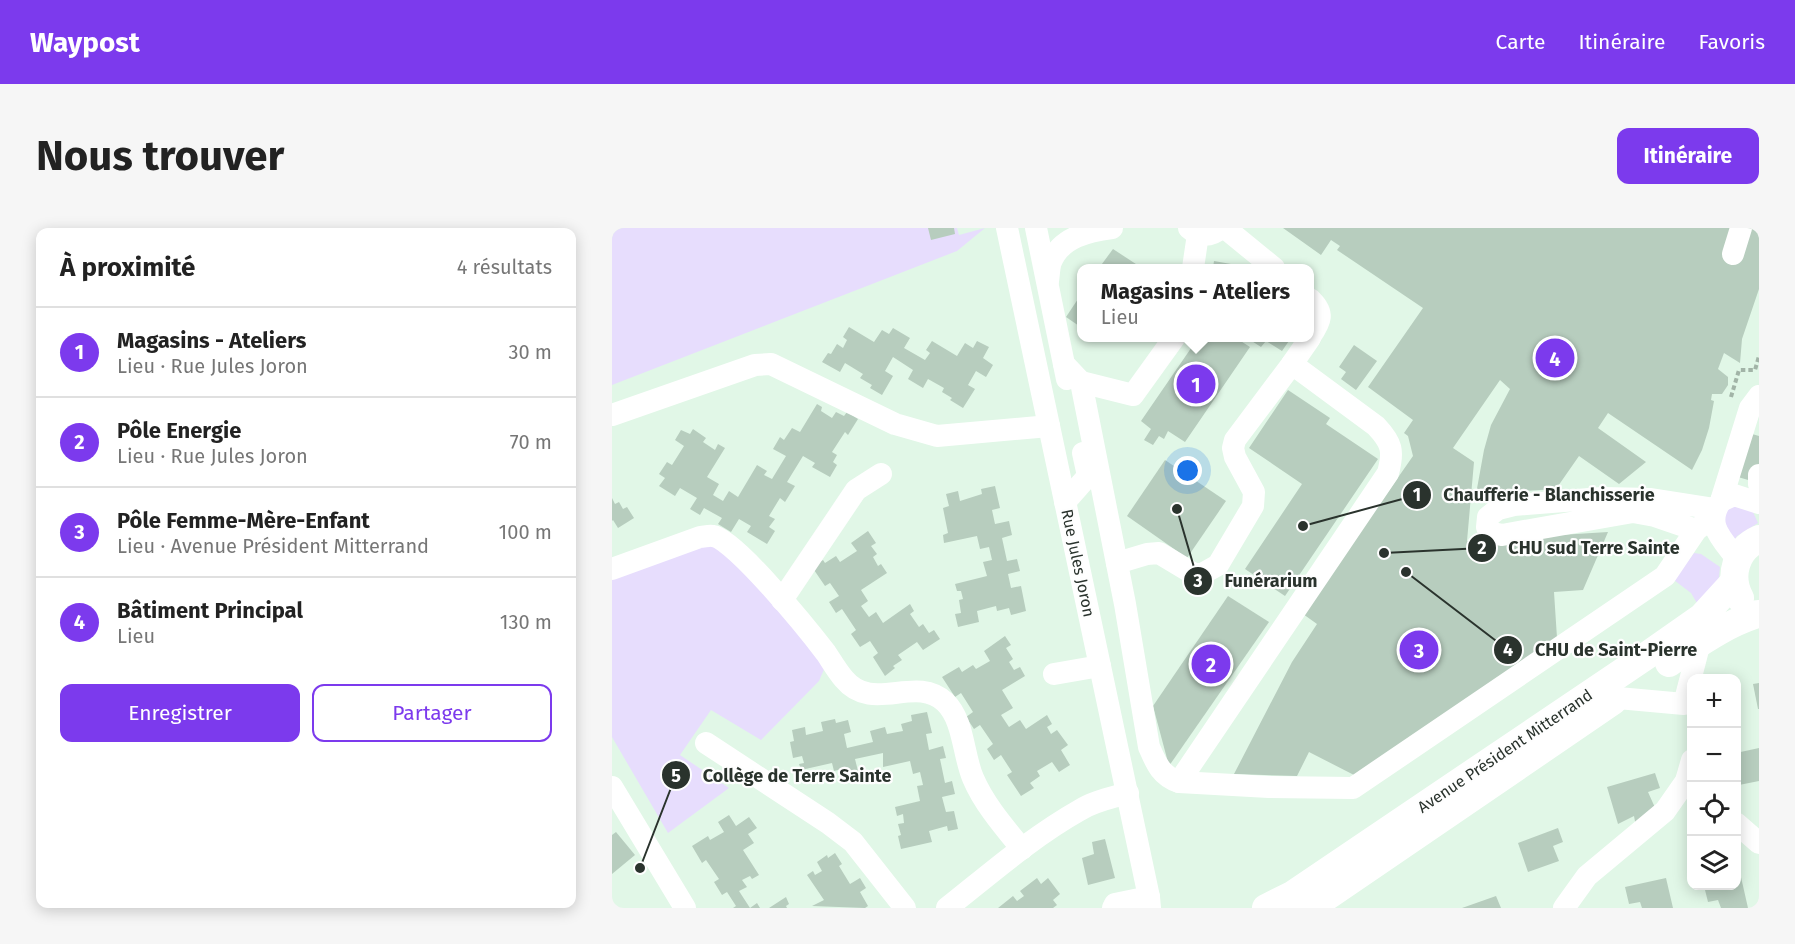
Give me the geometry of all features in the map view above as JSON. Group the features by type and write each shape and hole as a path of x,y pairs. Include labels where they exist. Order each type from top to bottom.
{"main road":[{"name":"Avenue Président Mitterrand","path":"1266,908 1292,895 1702,617 1736,571 1744,549 1759,539"},
{"path":"1736,571 1742,602 1758,615"},
{"name":"Avenue Président Mitterrand","path":"1310,908 1700,642 1744,619 1758,615"}],"street":[{"name":"Rue Jules Joron","path":"1007,228 1153,904"},
{"path":"1036,228 1088,476 1065,502"},
{"path":"1048,286 1051,262 1059,250 1073,238 1090,231 1112,228"},
{"path":"1193,264 1193,231 1209,235 1223,228 1269,264"},
{"path":"1733,254 1741,228"},
{"path":"1314,304 1320,312 1320,319 1314,330"},
{"path":"1064,364 1081,381 1133,395 1171,342"},
{"path":"1117,563 1147,554 1159,554 1194,574 1202,574 1218,565 1253,506 1254,492 1235,457 1233,448 1235,440 1307,342"},
{"path":"612,415 755,366 771,364 895,423 938,436 1049,426"},
{"path":"1179,782 1388,472 1392,460 1392,448 1376,426 1292,364"},
{"path":"1081,381 1117,563 1149,747 1159,769 1170,779 1179,782 1269,787 1353,788 1665,576 1711,514 1734,495 1759,503"},
{"path":"1736,571 1715,529 1711,514 1750,408 1759,396"},
{"path":"782,600 856,490 881,474"},
{"path":"1759,475 1759,484"},
{"path":"1602,498 1651,499 1711,514 1655,516 1633,512 1502,535 1493,533 1487,527 1488,517 1498,509 1602,498"},
{"path":"612,569 700,537 715,536 728,544 760,574 825,652 845,681 860,693 876,696 912,691 933,694 946,703 954,715 973,778 999,820 1022,849"},
{"path":"1694,674 1700,642"},
{"path":"1054,675 1100,666"},
{"path":"1618,698 1650,699 1687,709"},
{"path":"706,743 853,842 905,908"},
{"path":"1564,908 1587,876 1665,811 1687,785"},
{"path":"612,787 685,908"},
{"path":"946,908 1022,849 1081,809 1128,793"},
{"path":"1741,827 1759,843"},
{"path":"1113,908 1116,904 1153,904"}],"shaded area":[{"path":"612,228 957,228 959,235 985,228 957,251 612,385"},
{"path":"1730,505 1753,512 1758,523 1737,536 1734,541 1723,525 1724,512"},
{"path":"717,531 828,660 819,681 761,740 711,710 680,755 729,788 668,833 612,737 612,571"},
{"path":"1694,553 1701,554 1720,567 1718,586 1697,603 1691,593 1674,580"}],"building":[{"path":"928,228 954,228 955,234 931,240"},
{"path":"1283,228 1759,228 1759,289 1742,339 1740,363 1724,353 1718,369 1728,377 1728,385 1722,394 1712,394 1711,400 1714,401 1709,428 1692,470 1608,413 1598,428 1646,462 1619,484 1579,456 1556,489 1476,494 1491,425 1510,389 1500,380 1453,448 1474,462 1467,541 1608,532 1583,590 1554,592 1557,638 1354,775 1309,752 1297,776 1234,774 1292,662 1317,624 1303,614 1413,456 1408,436 1404,433 1413,420 1368,387 1423,308 1337,250 1340,246 1331,240 1321,255"},
{"path":"1113,249 1136,264 1102,264"},
{"path":"1214,261 1231,264 1214,264"},
{"path":"1077,300 1077,325 1066,317"},
{"path":"849,327 874,342 882,330 889,334 893,328 910,338 904,348 925,360 930,353 926,350 932,341 957,356 965,343 973,348 977,341 989,347 983,358 993,365 986,377 976,371 968,385 975,389 963,408 942,392 944,388 928,379 923,388 908,379 913,370 893,357 885,371 893,376 882,395 860,378 863,374 845,363 840,372 822,362 837,344 843,348 847,340 843,337"},
{"path":"1195,342 1242,342 1250,347 1185,442 1168,431 1164,439 1159,436 1153,445 1144,440 1151,429 1141,421"},
{"path":"1253,342 1265,342 1261,347"},
{"path":"1268,342 1288,342 1282,351"},
{"path":"1354,345 1377,361 1356,390 1341,379 1346,372 1339,367"},
{"path":"1288,390 1330,418 1326,424 1378,459 1285,596 1245,569 1302,484 1249,448"},
{"path":"817,404 822,407 821,411 832,418 836,412 844,416 847,412 858,419 848,435 845,432 832,452 837,455 833,462 837,465 830,477 812,467 815,463 803,456 787,482 795,486 785,502 780,498 769,516 775,519 769,527 775,531 767,544 747,532 751,526 739,519 731,532 718,524 722,518 704,508 700,515 690,509 697,498 680,488 675,496 659,486 665,478 659,474 667,462 672,465 684,446 675,440 681,430 690,434 693,429 706,438 703,442 715,450 718,444 725,448 707,477 719,484 713,495 723,501 729,491 738,497 757,465 767,471 764,475 772,479 786,456 773,449 780,437 784,440 792,428 800,432"},
{"path":"1752,434 1759,436 1759,467 1755,482 1738,477"},
{"path":"1165,460 1226,501 1187,558 1127,516"},
{"path":"995,486 1000,508 992,510 995,524 1009,521 1012,535 1002,538 1007,561 1017,559 1020,571 1008,574 1011,588 1021,586 1026,611 1011,615 1009,608 997,611 996,606 977,611 979,622 958,627 955,614 961,613 959,600 963,599 961,591 957,591 955,584 987,576 983,562 992,560 989,547 980,549 977,536 944,543 943,535 948,533 943,508 949,506 946,494 958,491 960,501 982,494 981,489"},
{"path":"612,498 615,504 619,502 623,509 627,507 634,518 618,528 612,521"},
{"path":"868,531 876,543 871,546 877,554 873,557 878,566 881,564 887,573 861,590 868,601 861,606 869,617 876,612 883,623 910,604 914,611 910,614 919,627 923,624 929,633 934,630 940,639 923,650 917,642 898,655 902,660 885,676 873,657 878,653 870,641 860,647 851,634 856,630 842,609 836,613 829,602 839,596 830,583 825,586 812,567 836,556 840,562 857,551 851,543"},
{"path":"1228,596 1269,622 1169,766 1153,706"},
{"path":"1005,636 1011,645 1006,648 1013,659 1009,662 1014,670 1020,667 1025,676 1002,690 1013,708 1001,715 1009,727 1020,720 1026,729 1047,715 1052,724 1047,727 1051,734 1057,730 1068,745 1061,750 1070,765 1059,772 1052,762 1037,771 1040,776 1030,783 1034,788 1021,796 1007,775 1012,772 1001,755 994,760 987,749 993,744 980,725 974,729 966,717 973,712 961,693 955,697 942,677 959,667 962,672 973,665 976,669 990,661 984,651"},
{"path":"1759,683 1759,709 1758,709 1753,684"},
{"path":"927,712 932,733 926,734 929,750 943,746 946,758 940,759 945,783 952,781 955,794 942,797 946,812 954,811 958,829 948,831 947,826 929,831 932,842 901,849 898,824 904,823 903,814 897,816 895,807 920,801 917,786 923,785 920,772 913,774 910,761 883,767 883,753 855,759 858,771 844,774 842,769 834,771 832,763 801,770 799,764 804,763 802,756 793,758 790,742 794,741 792,730 805,727 806,735 823,731 821,722 835,719 836,723 848,720 851,732 844,734 847,748 873,742 870,731 885,727 887,734 903,731 901,724 912,721 911,715"},
{"path":"1759,748 1759,781 1741,785 1741,752"},
{"path":"1655,773 1660,788 1648,792 1657,812 1636,827 1634,816 1618,824 1607,787"},
{"path":"729,815 736,826 749,817 757,828 748,834 754,843 743,850 759,875 752,879 750,876 742,880 747,887 739,891 750,908 733,908 736,906 727,892 722,895 714,882 719,879 706,860 702,863 692,846 708,836 710,840 724,832 718,822"},
{"path":"1558,828 1563,842 1553,846 1559,861 1528,872 1518,843"},
{"path":"616,832 635,855 612,874 612,835"},
{"path":"1105,839 1115,878 1088,885 1082,858 1094,854 1092,842"},
{"path":"835,853 842,864 839,866 850,884 860,878 866,888 860,892 868,906 865,908 812,906 824,900 807,875 813,871 815,875 822,871 817,862"},
{"path":"1741,877 1748,908 1721,908 1718,900 1708,902 1705,890 1741,890"},
{"path":"1037,878 1041,884 1048,878 1060,894 1053,900 1057,905 1053,908 998,908 1013,896 1017,901 1024,896 1020,891"},
{"path":"1666,878 1673,908 1642,908 1640,902 1629,904 1625,887"},
{"path":"1496,896 1501,908 1462,908"},
{"path":"786,897 789,904 787,908 769,908"},
{"path":"757,903 760,908 750,908"}],"place":[{"name":"Bâtiment Principal","path":"1555,358"},
{"name":"Magasins - Ateliers","path":"1196,384"},
{"name":"Funérarium","path":"1177,509"},
{"name":"Chaufferie - Blanchisserie","path":"1303,526"},
{"name":"CHU sud Terre Sainte","path":"1384,553"},
{"name":"CHU de Saint-Pierre","path":"1406,572"},
{"name":"Pôle Femme-Mère-Enfant","path":"1419,650"},
{"name":"Pôle Energie","path":"1211,664"},
{"name":"Collège de Terre Sainte","path":"640,868"}]}
